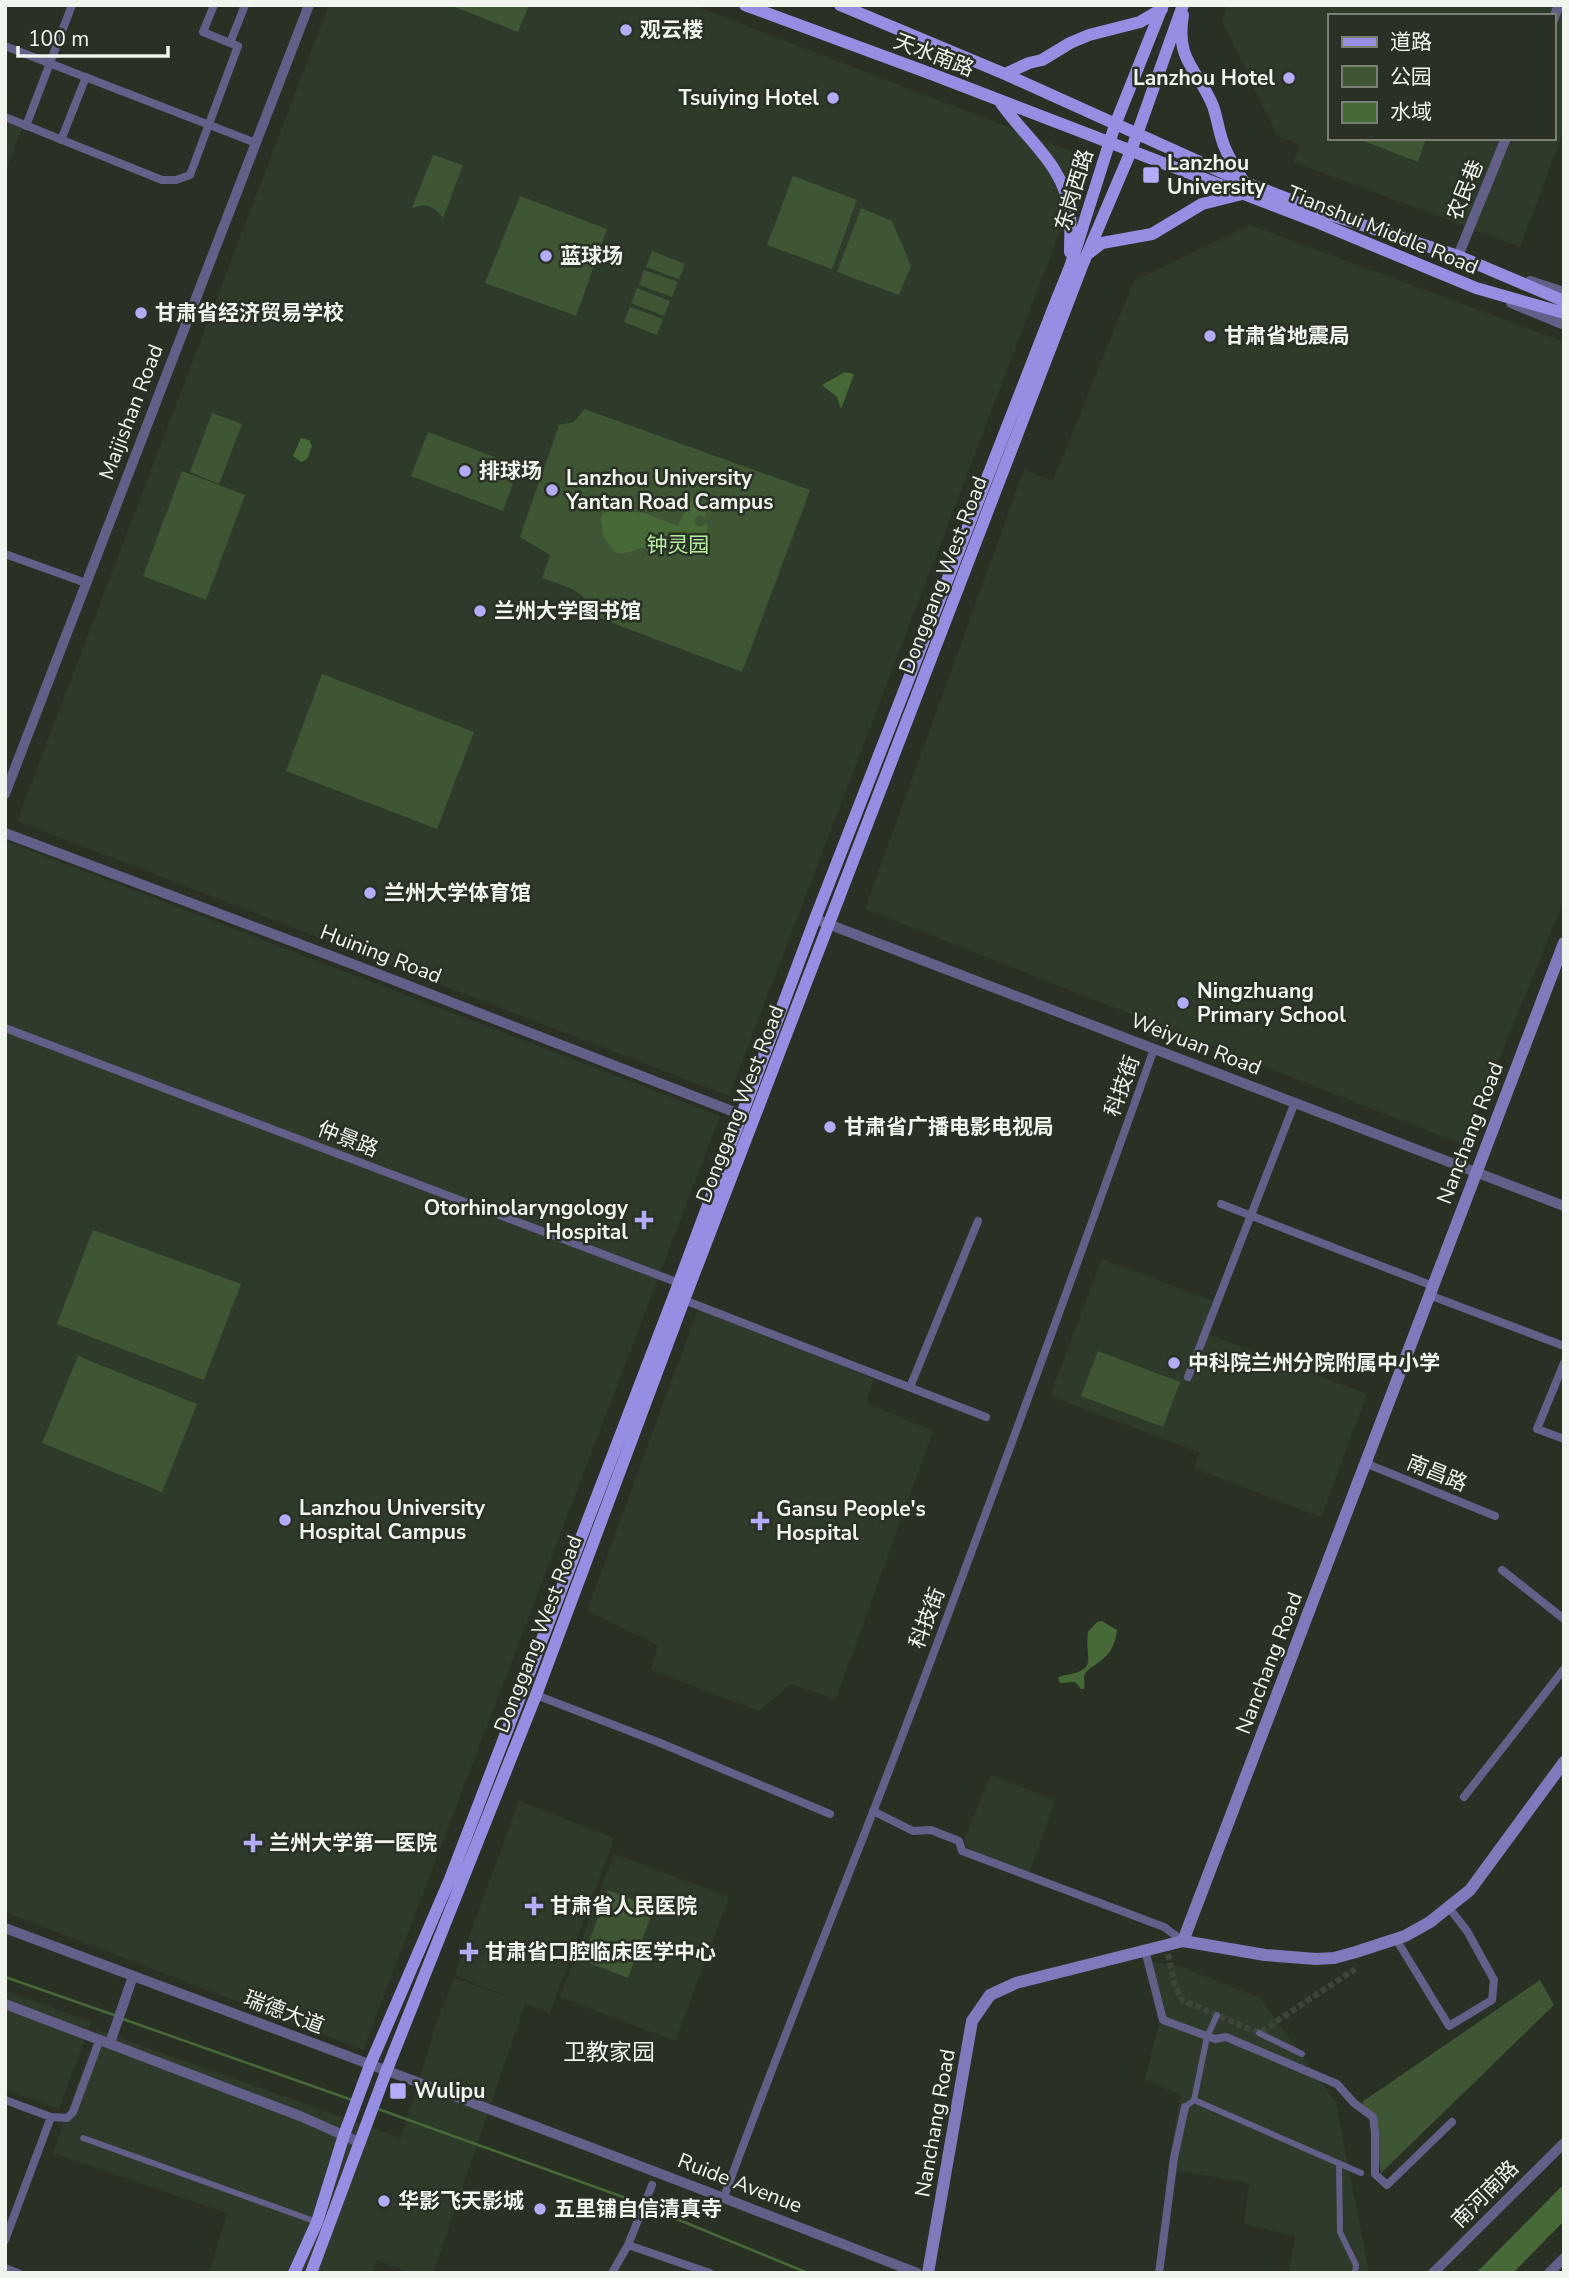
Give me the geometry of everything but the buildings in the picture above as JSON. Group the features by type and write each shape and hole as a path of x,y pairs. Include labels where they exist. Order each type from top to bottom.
{"main road":[{"name":"天水南路","path":"745,5 1108,143"},
{"name":"天水南路","path":"839,5 1005,74 1115,125"},
{"path":"1076,266 1102,243 1152,234 1202,204 1243,188 1224,148 1215,111 1206,91 1185,59 1182,40 1184,5"},
{"path":"1131,151 1184,5"},
{"path":"1005,74 1042,60 1089,35 1140,22 1162,7"},
{"path":"1115,125 1162,7"},
{"path":"1001,102 1049,160 1063,188 1070,213 1076,266"},
{"name":"Tianshui Middle Road","path":"1115,125 1138,133 1243,188 1476,288"},
{"name":"东岗西路","path":"1076,266 1115,125"},
{"name":"Tianshui Middle Road","path":"1108,143 1482,265"},
{"name":"Donggang West Road","path":"294,2273 317,2222 344,2135 370,2066 450,1879 679,1283 815,919 1076,266 1131,151"},
{"path":"1482,265 1564,301"},
{"name":"Donggang West Road","path":"311,2273 386,2072 536,1695 684,1300 830,924 1076,266"},
{"path":"1476,288 1564,313"},
{"name":"Nanchang Road","path":"928,2273 972,2021 990,1995 1016,1983 1184,1941 1564,943"},
{"path":"1184,1941 1265,1955 1316,1959 1335,1958 1396,1939 1450,1909 1485,1873 1564,1762"}],"street":[{"path":"26,126 72,5"},
{"path":"5,117 162,180 176,180 190,175 238,46 203,32 214,5"},
{"path":"230,43 245,5"},
{"name":"Maijishan Road","path":"5,794 309,5"},
{"path":"5,46 256,143"},
{"path":"61,140 86,77"},
{"name":"农民巷","path":"1458,256 1505,140"},
{"name":"Tianshui Middle Road","path":"1482,265 1564,292"},
{"name":"Tianshui Middle Road","path":"1476,288 1564,325"},
{"path":"5,554 86,583"},
{"name":"Huining Road","path":"5,833 390,978 742,1115"},
{"name":"Weiyuan Road","path":"815,919 1564,1206"},
{"name":"仲景路","path":"5,1028 679,1283"},
{"name":"科技街","path":"724,2197 795,2005 873,1811 1026,1406 1154,1049"},
{"path":"1188,1377 1295,1102"},
{"path":"1221,1204 1564,1346"},
{"path":"910,1387 978,1221"},
{"path":"684,1300 986,1417"},
{"path":"1564,1363 1537,1429 1564,1439"},
{"name":"南昌路","path":"1366,1463 1495,1516"},
{"path":"1502,1570 1564,1619"},
{"path":"1464,1797 1564,1669"},
{"path":"536,1695 658,1742 830,1814"},
{"path":"873,1811 913,1831 930,1830 959,1841 962,1850 1164,1927 1184,1941"},
{"path":"1396,1939 1449,2026 1492,2000 1494,1980 1450,1909"},
{"name":"瑞德大道","path":"5,1928 658,2172"},
{"path":"1145,1950 1163,2020 1215,2039 1226,2037 1337,2084 1354,2103 1373,2117 1375,2174 1387,2185 1452,2122"},
{"path":"5,2100 51,2117 67,2118 73,2112 105,2041 114,2030 133,1976"},
{"path":"5,2004 344,2135 363,2137"},
{"path":"1159,2273 1174,2158 1185,2107 1194,2100 1207,2036 1217,2015"},
{"path":"1259,2033 1302,2054"},
{"path":"1194,2100 1362,2173"},
{"path":"5,2240 51,2117"},
{"path":"83,2138 317,2222"},
{"name":"南河南路","path":"1433,2273 1564,2143"},
{"path":"1339,2163 1340,2232 1356,2265 1355,2273"},
{"path":"612,2273 628,2245 658,2172"},
{"name":"Ruide Avenue","path":"658,2172 917,2273"},
{"path":"628,2245 710,2273"},
{"path":"1549,2273 1564,2258"},
{"path":"5,2268 18,2273"}],"shaded area":[{"name":"Lanzhou University Yantan Road Campus","path":"329,5 692,5 1088,158 729,1096 17,821"},
{"name":"Lanzhou Hotel","path":"1227,5 1564,5 1564,130 1520,247 1294,162 1300,145 1277,135 1222,21"},
{"path":"5,122 22,128 5,173"},
{"path":"1250,225 1564,342 1564,900 1464,1145 1203,1042 1201,1048 1138,1025 1141,1018 865,909 1024,470 1053,481 1134,281"},
{"path":"845,372 854,374 841,409 837,397 822,385"},
{"name":"Lanzhou University Hospital Campus","path":"8,842 720,1116 363,2050 5,1912 5,848"},
{"name":"中科院兰州分院附属中小学","path":"1102,1259 1213,1301 1202,1332 1367,1394 1321,1517 1194,1468 1199,1452 1050,1396"},
{"name":"Gansu People's Hospital","path":"698,1309 874,1379 866,1403 933,1431 836,1699 790,1684 759,1711 651,1670 658,1645 587,1611"},
{"path":"991,1775 1055,1800 1029,1874 971,1851 964,1840"},
{"path":"519,1801 614,1838 550,2013 525,2004 433,2273 410,2273 377,2260 372,2273 209,2273 227,2213 53,2153 97,2030 401,2138 438,2018 455,1978 521,2002 455,1975"},
{"path":"614,1854 729,1897 675,2041 560,1997"},
{"path":"1143,1960 1179,1966 1260,1998 1336,2103 1369,2273 1289,2273 1295,2236 1244,2224 1249,2183 1167,2169 1181,2095 1145,2080 1159,2023"},
{"path":"5,1990 91,2022 59,2109 5,2089"}],"green space":[{"path":"450,5 529,5 518,32"},
{"path":"1361,140 1425,140 1418,162"},
{"path":"433,155 463,165 443,218 430,207 422,205 412,208"},
{"path":"793,176 857,200 832,269 767,245"},
{"name":"蓝球场","path":"520,196 607,229 576,316 485,283"},
{"path":"861,208 892,221 911,266 899,295 837,272"},
{"path":"652,251 685,264 679,279 646,267"},
{"path":"644,270 678,282 672,297 639,285"},
{"path":"637,288 670,301 664,316 631,303"},
{"path":"630,307 663,319 657,335 624,322"},
{"name":"钟灵园","path":"584,409 810,490 742,672 589,614 585,599 580,594 542,578 550,555 520,537 559,425 574,422"},
{"path":"212,413 242,424 219,484 190,472"},
{"name":"排球场","path":"428,432 519,466 503,511 411,476"},
{"path":"182,471 245,495 206,600 143,576"},
{"path":"322,674 474,732 437,829 286,771"},
{"path":"93,1230 241,1284 204,1380 57,1324"},
{"path":"1098,1351 1180,1382 1163,1427 1081,1396"},
{"path":"78,1356 197,1404 162,1492 42,1443"},
{"path":"608,1890 654,1908 628,1978 582,1960"},
{"path":"1540,1980 1554,2005 1381,2173 1372,2120 1362,2102"}],"water":[{"path":"301,438 309,440 312,446 307,459 301,462 293,456"},
{"path":"692,498 701,502 707,518 700,514 694,520 697,526 701,527 707,522 707,538 699,544 694,545 687,536 671,551 642,548 622,554 615,552 603,537 601,517 607,509 644,513 678,526"},
{"path":"1102,1621 1117,1630 1111,1650 1086,1672 1084,1689 1075,1682 1060,1683 1058,1678 1061,1676 1082,1671 1086,1667 1088,1632 1097,1622"},
{"path":"1564,2184 1564,2221 1513,2273 1476,2273"}],"waterway":[{"path":"5,1977 114,2015"},
{"path":"120,2018 352,2100"},
{"path":"378,2109 623,2197 808,2273"}],"tunnel":[{"path":"1166,1945 1175,1986 1182,2000 1259,2033 1355,1969"}],"place":[{"name":"观云楼","path":"626,30"},
{"name":"Lanzhou Hotel","path":"1289,78"},
{"name":"Tsuiying Hotel","path":"833,98"},
{"name":"Lanzhou University","path":"1151,175"},
{"name":"蓝球场","path":"546,256"},
{"name":"甘肃省经济贸易学校","path":"141,313"},
{"name":"甘肃省地震局","path":"1210,336"},
{"name":"排球场","path":"465,471"},
{"name":"Lanzhou University Yantan Road Campus","path":"552,490"},
{"name":"兰州大学图书馆","path":"480,611"},
{"name":"兰州大学体育馆","path":"370,893"},
{"name":"Ningzhuang Primary School","path":"1183,1003"},
{"name":"甘肃省广播电影电视局","path":"830,1127"},
{"name":"Otorhinolaryngology Hospital","path":"644,1220"},
{"name":"中科院兰州分院附属中小学","path":"1174,1363"},
{"name":"Lanzhou University Hospital Campus","path":"285,1520"},
{"name":"Gansu People's Hospital","path":"760,1521"},
{"name":"兰州大学第一医院","path":"253,1843"},
{"name":"甘肃省人民医院","path":"534,1906"},
{"name":"甘肃省口腔临床医学中心","path":"469,1952"},
{"name":"Wulipu","path":"398,2091"},
{"name":"华影飞天影城","path":"384,2201"},
{"name":"五里铺自信清真寺","path":"540,2209"}],"district":[{"name":"卫教家园","path":"609,2052"}]}
